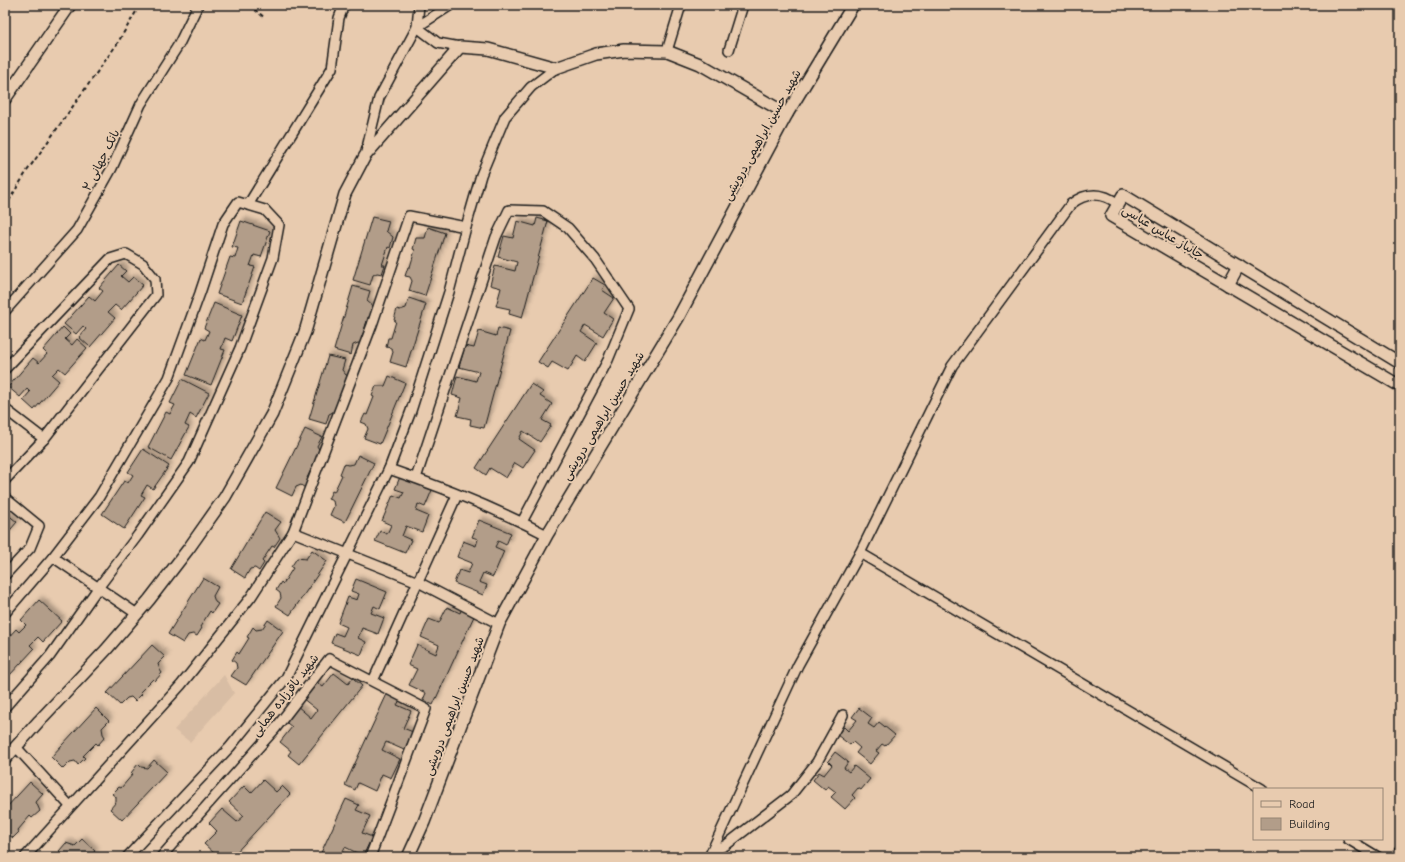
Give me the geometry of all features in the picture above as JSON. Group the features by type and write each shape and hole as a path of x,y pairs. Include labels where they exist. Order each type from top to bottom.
{"street":[{"path":"5,99 70,5"},
{"name":"بانک جهانی ۲","path":"5,311 77,230 112,168 141,104 179,44 198,5"},
{"path":"248,205 332,68 340,18 344,5"},
{"path":"365,156 379,98 417,27 419,5"},
{"path":"417,27 451,5"},
{"path":"667,51 682,5"},
{"path":"730,50 743,5"},
{"name":"شهید حسین ابراهیمی درویشی","path":"408,857 424,822 499,624 546,535 678,318 787,114 853,5"},
{"path":"417,27 438,44 488,49 556,68"},
{"path":"5,759 137,614 189,548 225,497 272,414 305,332 345,194 365,156 460,47"},
{"path":"127,857 230,747 286,678 389,469 411,411 449,292 481,175 505,117 531,87 556,68 596,54 624,50 667,51 700,64 787,114"},
{"path":"710,855 798,665 860,553 952,366 1071,204 1080,197 1092,194 1109,197 1118,204"},
{"name":"جانباز عباس عباسی","path":"1400,363 1124,195 1111,216 1400,386"},
{"path":"5,613 100,497 169,378 223,224 238,202 265,210 279,225 273,258 240,348 189,462 50,656 5,707"},
{"path":"416,478 496,237 509,210 544,211 568,228 595,259 614,284 629,309 608,360 522,522"},
{"path":"25,857 181,684 251,597 293,532 372,325 409,216 466,227"},
{"path":"5,369 110,258 126,254 143,264 155,279 156,295 44,439 5,480"},
{"path":"1228,285 1239,265"},
{"path":"5,409 44,439"},
{"path":"389,469 416,478 522,522 546,535"},
{"path":"373,681 457,495"},
{"path":"5,498 38,526 30,548 5,575"},
{"path":"293,532 418,582 499,624"},
{"path":"860,553 1260,788"},
{"path":"52,557 137,614"},
{"name":"شهید باقرزاده همایی","path":"161,857 275,729 329,659 426,709 370,857"},
{"path":"710,855 726,845 792,795 817,762 843,715"},
{"path":"16,747 70,806"},
{"path":"1350,840 1378,857"},
{"path":"1397,857 1400,852"}],"path":[{"path":"5,207 27,171 117,44 140,5"},
{"path":"249,5 265,18"}],"shaded area":[{"path":"224,675 234,693 190,742 174,730"}],"building":[{"path":"372,217 389,221 386,231 393,237 390,248 388,247 382,265 385,265 382,274 377,273 373,275 370,285 353,280"},
{"path":"537,218 548,221 522,318 509,314 510,309 496,306 501,288 490,285 495,266 515,271 517,262 498,257 504,236 513,238 517,221 535,226"},
{"path":"241,221 270,231 261,257 254,255 250,266 255,267 242,303 217,294 230,257 235,258 238,248 232,247"},
{"path":"428,227 445,233 425,296 409,291 412,281 410,277 405,276 408,267 410,267 415,250 413,249 416,238 425,238"},
{"path":"119,265 126,271 121,276 128,282 133,277 143,285 121,310 115,305 108,312 115,318 90,347 79,337 86,329 83,326 76,334 64,324 89,296 95,301 103,291 99,288"},
{"path":"593,278 605,285 602,290 614,298 604,313 613,319 603,336 585,325 581,332 597,343 585,362 577,356 568,371 552,362 548,368 538,362"},
{"path":"353,286 370,291 367,301 374,307 371,318 368,317 362,344 358,343 353,345 351,355 334,350"},
{"path":"409,298 426,304 406,367 390,362 393,352 391,348 386,347 388,338 391,338 396,321 394,320 397,309 400,310 406,308"},
{"path":"214,303 242,315 232,341 225,338 221,349 225,350 211,385 186,375 201,338 205,340 209,331 204,328"},
{"path":"63,327 70,334 65,339 72,345 77,339 87,348 65,373 59,368 52,375 59,381 34,410 23,400 30,392 27,389 20,397 8,387 33,358 39,363 47,354 43,350"},
{"path":"498,328 510,331 484,428 470,425 471,419 457,416 462,398 452,395 457,376 476,381 479,372 459,367 465,346 474,348 479,331 496,336"},
{"path":"328,356 345,360 342,370 349,376 346,387 344,386 338,404 338,413 333,412 329,414 326,424 309,419"},
{"path":"389,376 405,383 380,444 364,438 368,429 366,424 361,422 365,414 367,415 374,397 372,396 376,386 385,386"},
{"path":"182,379 209,393 196,418 190,414 185,425 189,427 171,460 148,447 166,412 170,414 175,405 170,403"},
{"path":"531,384 543,392 540,396 552,404 542,420 551,425 540,442 523,431 519,439 535,450 523,468 515,463 506,478 490,468 486,475 476,468"},
{"path":"305,429 322,437 317,446 320,451 307,478 309,479 305,488 301,485 296,487 292,496 276,488"},
{"path":"143,449 169,466 153,489 147,485 141,495 145,497 124,529 102,514 124,481 128,483 133,475 128,472"},
{"path":"358,455 374,463 345,522 330,515 334,506 333,501 328,499 332,491 334,492 342,475 340,474 344,464 354,464"},
{"path":"400,477 432,490 425,507 418,504 416,511 428,516 422,532 406,526 402,536 411,540 405,553 375,541 380,531 387,534 391,525 382,521 393,495 401,498 404,492 395,489"},
{"path":"265,512 281,522 275,530 280,538 274,547 272,546 262,561 264,563 259,571 255,568 250,569 245,578 231,569"},
{"path":"7,514 17,522 5,536 5,516"},
{"path":"479,520 511,533 506,545 498,541 495,547 504,551 493,577 483,573 479,582 487,585 483,595 454,583 459,570 468,573 472,563 457,557 463,541 476,546 478,539 472,537"},
{"path":"312,550 327,561 290,615 276,606 281,598 280,593 276,590 281,582 283,584 293,568 291,567 297,558 306,559"},
{"path":"203,578 218,587 213,596 215,602 218,604 212,613 210,611 200,627 202,628 197,636 193,634 188,635 183,643 168,634"},
{"path":"356,579 387,592 380,609 374,606 371,613 384,618 378,634 362,628 358,638 366,642 361,655 331,643 335,633 343,636 347,627 338,623 348,597 357,600 359,594 351,591"},
{"path":"39,600 62,621 43,642 38,637 30,645 34,649 9,676 5,673 5,641 16,629 19,632 26,625 21,620"},
{"path":"447,607 460,613 462,608 475,614 433,705 423,700 426,693 409,685 417,669 408,665 417,645 436,654 439,645 421,637 429,619 439,623"},
{"path":"268,620 283,631 246,685 231,676 237,668 236,663 232,660 237,652 239,654 249,638 247,637 253,627 256,630 262,629"},
{"path":"152,645 165,657 158,664 162,673 155,681 153,679 140,692 142,694 135,701 131,697 127,698 120,705 107,693"},
{"path":"334,673 348,684 353,678 362,686 299,764 288,755 291,751 280,742 292,727 283,720 296,705 311,718 317,710 302,698 315,681 323,687"},
{"path":"387,694 400,700 397,705 411,711 403,728 413,732 404,750 386,742 382,750 400,759 391,778 382,774 375,791 358,783 355,790 345,785"},
{"path":"96,708 109,721 102,728 105,737 98,745 96,743 83,756 85,758 78,765 75,761 70,762 63,769 51,757"},
{"path":"859,708 872,718 868,724 874,728 879,722 895,735 885,746 882,744 876,751 879,753 870,764 856,753 860,748 853,742 850,745 837,735 844,727 848,731 857,720 852,717"},
{"path":"835,752 848,762 844,768 849,772 854,766 870,779 861,790 858,788 852,795 855,798 845,809 831,797 836,792 828,786 825,790 813,780 819,772 824,775 832,765 828,761"},
{"path":"154,760 167,772 122,820 110,809 116,802 116,797 112,794 119,787 121,788 133,774 131,773 138,764 141,767 147,768"},
{"path":"263,780 276,792 282,786 290,794 232,857 212,857 215,854 204,844 217,831 209,823 222,809 237,822 244,816 229,802 244,786 251,793"},
{"path":"30,782 43,794 36,802 40,811 32,818 30,816 13,838 9,835 5,835 5,809"},
{"path":"346,799 359,805 356,810 370,816 362,833 372,837 363,856 345,847 341,855 345,857 319,857"},
{"path":"82,839 95,851 90,857 58,857 61,853 59,851 66,843 75,846"}]}
